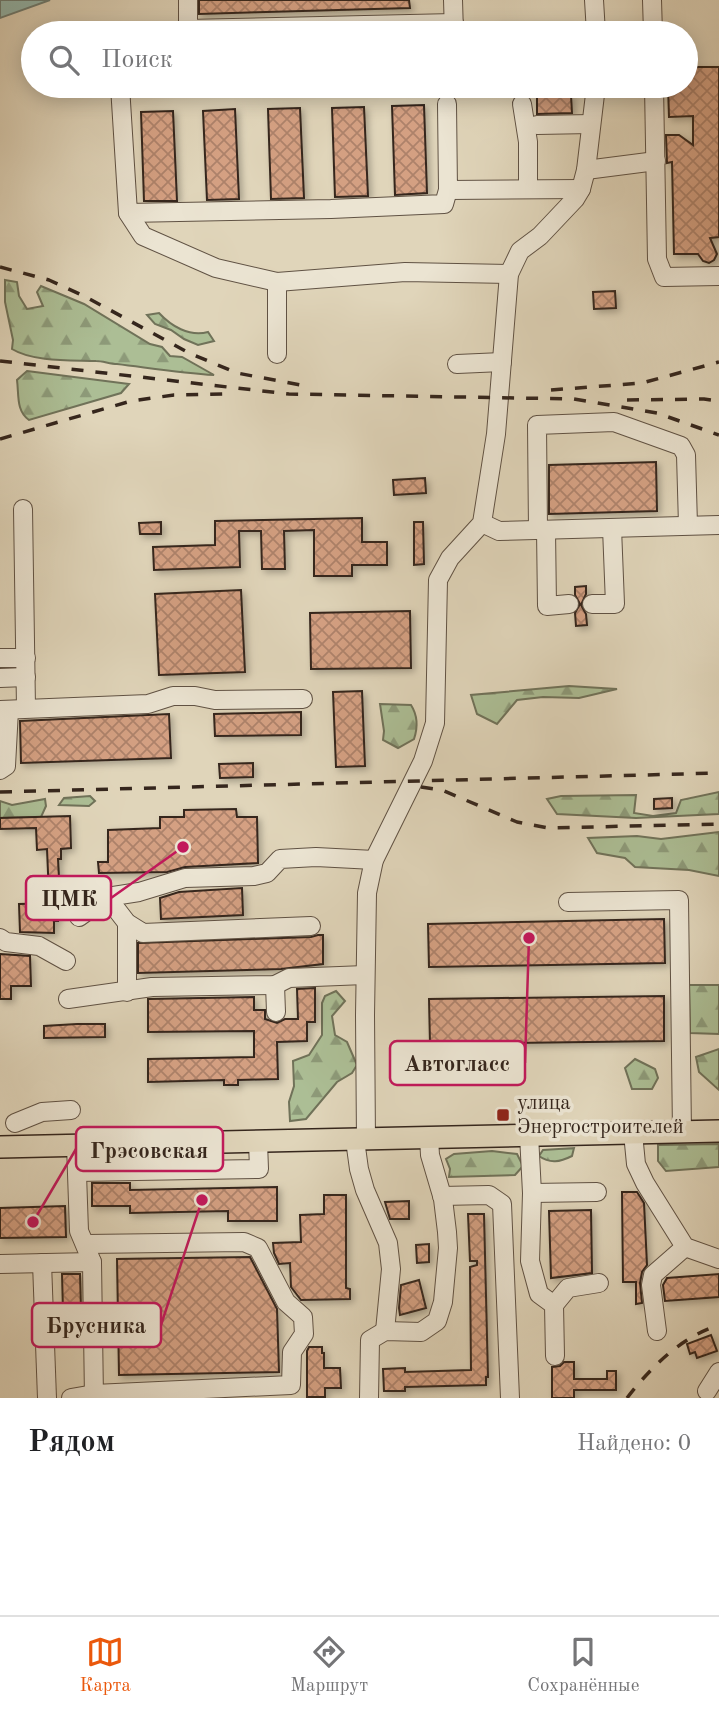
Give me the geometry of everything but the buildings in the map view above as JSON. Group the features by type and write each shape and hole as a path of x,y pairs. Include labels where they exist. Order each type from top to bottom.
{"main road":[{"path":"0,1147 719,1131"}],"lane":[{"path":"188,0 188,21"},
{"path":"453,0 454,21"},
{"path":"594,0 595,21"},
{"path":"652,0 653,21"},
{"path":"121,98 128,213 143,236 216,268 277,282 405,272 509,274"},
{"path":"385,1331 391,1269 388,1243 359,1169 367,893 374,860 423,761 435,723 438,580 450,558 482,523 496,434 509,274 520,251 540,236 581,189 586,170 594,98"},
{"path":"654,98 657,259 664,277 719,276"},
{"path":"128,213 444,204 448,190 447,104"},
{"path":"522,104 528,142 528,189"},
{"path":"537,125 591,124"},
{"path":"586,170 656,161"},
{"path":"448,190 581,189"},
{"path":"277,282 277,354"},
{"path":"457,363 502,362"},
{"path":"569,604 547,606 537,425 614,422 681,446 687,455 688,525"},
{"path":"0,770 6,766 12,710 26,677 23,509"},
{"path":"482,523 499,531 719,525"},
{"path":"592,604 615,604 612,528"},
{"path":"0,658 26,658"},
{"path":"0,678 26,677"},
{"path":"12,710 148,704 173,696 215,700 303,699"},
{"path":"79,917 107,897 139,891 185,877 254,876 267,873 280,859 316,857 374,860"},
{"path":"107,897 127,923 144,933 312,926"},
{"path":"568,902 679,900 682,1132"},
{"path":"127,923 127,992"},
{"path":"0,938 6,942 39,946 66,961"},
{"path":"68,999 152,987 275,985 289,978 365,975"},
{"path":"275,985 276,1012"},
{"path":"15,1123 42,1112 71,1110"},
{"path":"633,1133 636,1164 685,1247 719,1259"},
{"path":"529,1135 533,1193 530,1261 539,1294 554,1305"},
{"path":"369,1398 370,1340 385,1331 421,1332 436,1321 443,1302 448,1248 442,1196 430,1155 429,1138"},
{"path":"77,1172 259,1169 258,1142"},
{"path":"76,1145 79,1231 92,1262 94,1396"},
{"path":"533,1193 597,1192"},
{"path":"442,1196 489,1195 502,1204 510,1398"},
{"path":"71,1398 291,1385 292,1352 304,1334 303,1317 286,1302 258,1248 244,1242 86,1244"},
{"path":"657,1331 651,1285 653,1275 685,1247"},
{"path":"0,1264 92,1262"},
{"path":"42,1264 47,1398"},
{"path":"555,1356 554,1305 568,1288 599,1283"},
{"path":"707,1391 719,1372"}],"green space":[{"path":"5,280 17,282 19,296 27,309 43,306 37,292 41,286 84,304 150,344 162,347 170,356 182,357 214,375 99,361 41,358 12,349 13,340 5,302"},
{"path":"159,313 181,329 194,333 208,332 214,341 198,345 155,324 147,315"},
{"path":"27,371 129,384 121,393 29,420 20,407 17,380"},
{"path":"569,686 617,689 579,698 543,697 517,700 497,724 477,714 471,695"},
{"path":"380,704 411,705 417,722 414,739 398,748 383,740"},
{"path":"719,792 719,814 636,818 557,814 547,799 561,796 636,795 634,813 653,816 676,813 681,800"},
{"path":"90,796 95,801 89,806 59,805 64,798"},
{"path":"45,799 46,806 41,817 0,818 0,801 12,805"},
{"path":"719,832 719,876 689,870 635,867 625,858 597,853 588,838 637,836 661,839"},
{"path":"689,985 719,985 719,1034 690,1033"},
{"path":"336,991 345,1001 332,1016 335,1035 347,1042 357,1065 352,1073 337,1082 306,1119 290,1121 289,1102 294,1086 293,1061 309,1055 322,1035 322,1003 325,996"},
{"path":"719,1049 719,1090 699,1072 696,1057"},
{"path":"635,1059 655,1069 658,1078 652,1089 632,1089 625,1068"},
{"path":"719,1144 719,1167 666,1171 658,1161 658,1145"},
{"path":"574,1148 572,1156 559,1161 539,1156 543,1150"},
{"path":"492,1151 517,1154 523,1166 515,1175 449,1177 450,1169 446,1159 454,1154"}],"water":[{"path":"0,0 50,0 0,18"}],"railway":[{"path":"0,267 49,280 189,353 237,373 311,387"},
{"path":"0,361 289,394 574,399 657,413 719,435"},
{"path":"551,390 642,383 719,362"},
{"path":"0,439 131,401 174,395 229,394"},
{"path":"627,400 719,401"},
{"path":"0,792 719,773"},
{"path":"421,787 442,790 517,822 548,828 719,824"},
{"path":"627,1398 668,1354 692,1337 719,1325"}],"place":[{"name":"ЦМК","path":"183,847"},
{"name":"Автогласс","path":"529,938"},
{"name":"улица Энергостроителей","path":"503,1115"},
{"name":"Брусника","path":"202,1200"},
{"name":"Грэсовская","path":"33,1222"}]}
